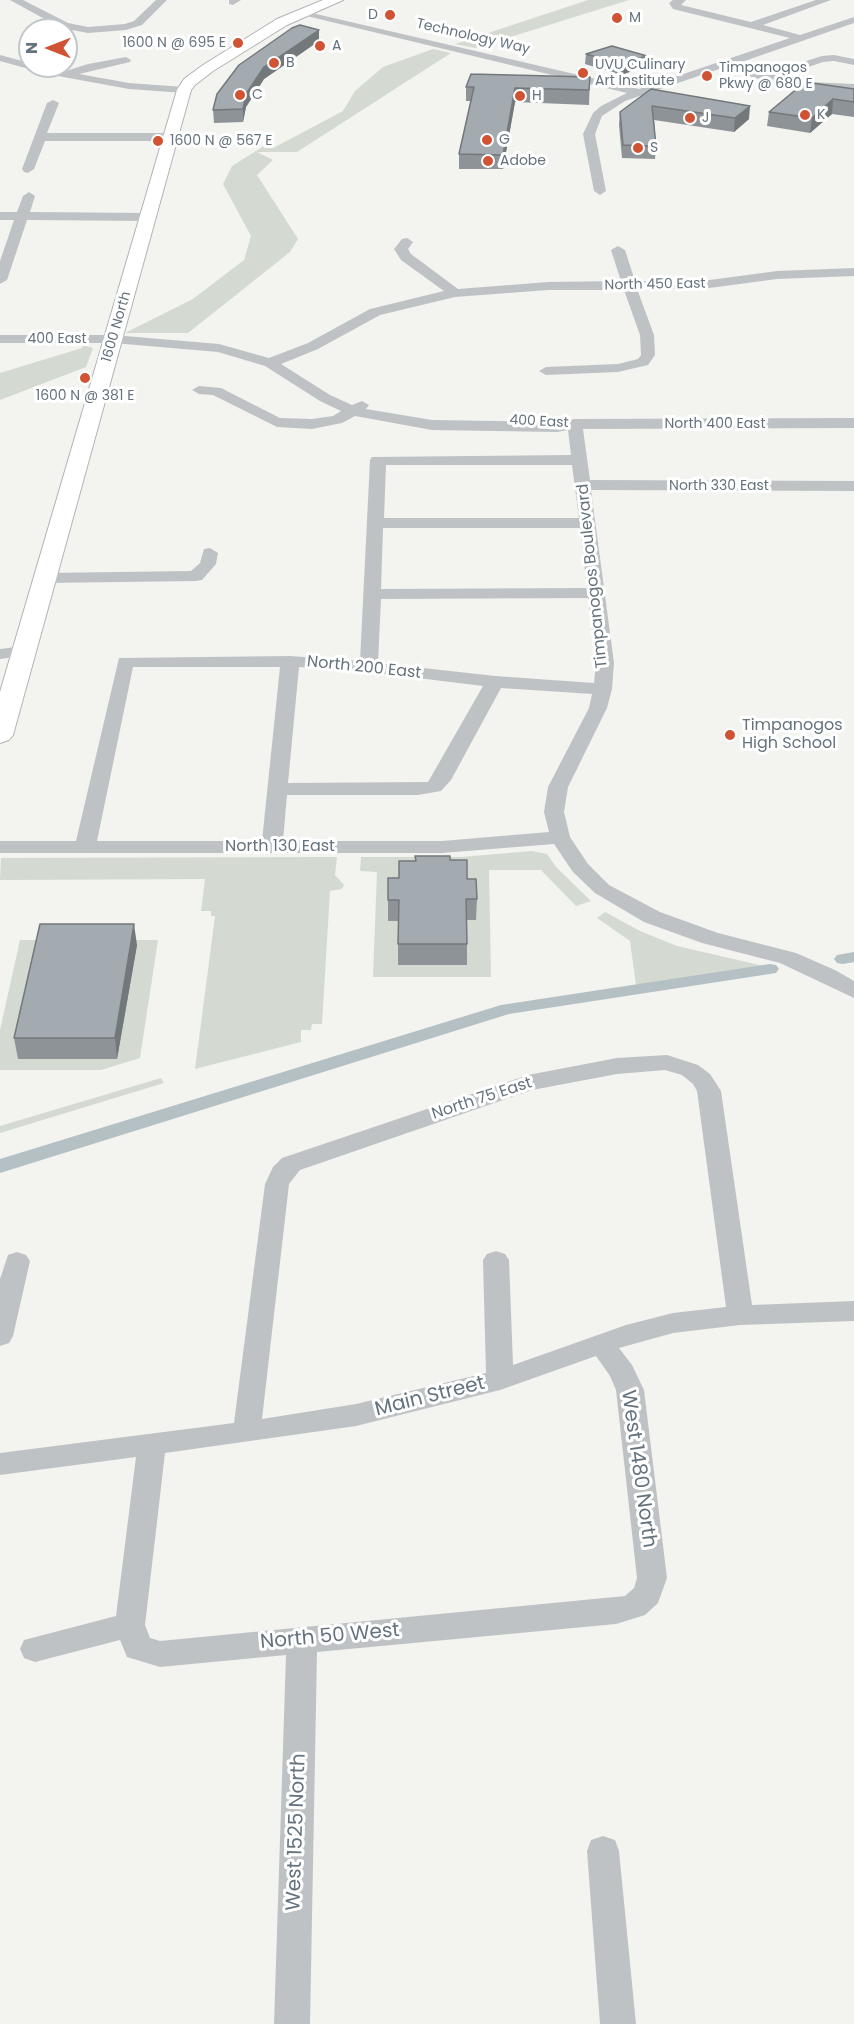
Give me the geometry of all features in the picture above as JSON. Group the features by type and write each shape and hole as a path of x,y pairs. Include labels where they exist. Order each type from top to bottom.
{"main road":[{"path":"184,90 189,82 208,68 299,13 336,0"},
{"name":"1600 North","path":"0,735 184,90"}],"street":[{"path":"15,0 65,26 88,30 126,27 138,23 162,0"},
{"path":"681,0 674,3 677,7 801,38"},
{"path":"751,26 826,0"},
{"name":"Technology Way","path":"299,13 640,93"},
{"path":"600,191 589,134 591,127 605,108 640,93 854,20"},
{"path":"0,58 18,63"},
{"path":"765,78 822,59 834,58 854,62"},
{"path":"78,70 126,60"},
{"path":"722,65 796,85 854,87"},
{"path":"78,77 143,88 184,90"},
{"path":"28,169 53,103"},
{"path":"40,137 170,137"},
{"path":"0,280 29,196"},
{"path":"0,216 148,214"},
{"path":"407,242 401,249 406,257 455,293"},
{"path":"546,371 618,369 643,362 648,355 647,335 618,250"},
{"name":"North 450 East","path":"275,361 313,346 375,312 455,293 548,286 702,285 777,275 854,272"},
{"name":"400 East","path":"0,339 113,339 219,348 275,361 325,398 358,408 441,426 557,427 575,424"},
{"path":"199,390 216,392 277,422 312,424 337,420 358,408"},
{"name":"North 400 East","path":"575,424 854,423"},
{"name":"Timpanogos Boulevard","path":"575,424 605,663 603,689 590,726 566,766 558,787 554,812 560,837 580,868 602,889 652,917 710,938 797,962 827,975 854,991"},
{"path":"369,667 378,460 580,460"},
{"path":"678,467 681,486"},
{"path":"843,468 851,486"},
{"name":"North 330 East","path":"583,485 851,486"},
{"path":"375,523 588,523"},
{"path":"45,578 196,576 208,564 210,553"},
{"path":"372,594 597,593"},
{"path":"0,654 24,651"},
{"path":"272,847 290,661"},
{"name":"North 200 East","path":"86,847 125,662 290,661 369,667 495,682 603,689"},
{"path":"278,789 434,787 441,780 495,682"},
{"name":"North 130 East","path":"0,847 442,847 560,837"},
{"name":"North 75 East","path":"246,1432 277,1184 282,1173 291,1164 528,1083 616,1066 667,1062 690,1070 702,1079 709,1091 740,1315"},
{"path":"496,1260 500,1380"},
{"path":"0,1336 17,1261"},
{"name":"Main Street","path":"0,1464 246,1432 356,1415 500,1380 626,1335 673,1323 740,1315 854,1311"},
{"name":"West 1480 North","path":"602,1344 622,1371 630,1390 652,1578 643,1599"},
{"path":"35,1649 130,1625 152,1443"},
{"name":"North 50 West","path":"130,1625 138,1648 160,1654 616,1611 634,1606 643,1599"},
{"name":"West 1525 North","path":"292,2024 302,1640"},
{"path":"603,1851 618,2024"}],"shaded area":[{"path":"588,0 629,0 475,48 455,44"},
{"path":"433,49 451,53 297,152 257,152 273,160 257,175 298,239 290,252 188,333 125,333 193,299 244,260 251,236 223,184 232,166 264,146 275,147 343,111 355,91 383,67"},
{"path":"83,345 93,348 86,367 0,400 0,373 82,348"},
{"path":"532,851 547,854 556,867 591,901 576,906 541,870 489,870 491,977 373,977 377,872 360,871 361,857 461,857"},
{"path":"337,857 335,875 344,885 342,889 330,891 322,1024 312,1024 311,1030 301,1030 301,1042 195,1069 215,916 211,916 211,911 201,911 205,879 0,880 1,858"},
{"path":"605,912 640,931 677,946 768,967 636,985 630,941 597,918"},
{"path":"20,940 158,940 140,1058 101,1070 0,1070 0,1030"},
{"path":"161,1078 164,1083 0,1133 0,1126"}],"building":[{"path":"300,25 319,30 264,67 246,94 243,109 213,110 217,94 239,65 292,28"},
{"path":"612,46 647,56 621,64 586,54"},
{"path":"471,74 590,77 589,90 515,88 503,155 459,154 474,87 466,87"},
{"path":"805,82 854,89 854,102 833,99 812,118 769,112"},
{"path":"651,89 750,106 735,118 652,106 656,146 623,145 620,112"},
{"path":"415,856 450,856 450,860 467,860 467,879 476,879 477,899 466,899 467,944 398,944 399,900 388,900 388,878 399,878 399,861 416,861"},
{"path":"40,924 134,924 115,1038 14,1038"}],"waterway":[{"path":"843,959 854,957"},
{"path":"0,1166 507,1009 770,969"}],"place":[{"name":"D","path":"390,15"},
{"name":"M","path":"617,18"},
{"name":"1600 N @ 695 E","path":"238,43"},
{"name":"A","path":"320,46"},
{"name":"B","path":"274,63"},
{"name":"UVU Culinary Art Institute","path":"583,73"},
{"name":"Timpanogos Pkwy @ 680 E","path":"707,76"},
{"name":"C","path":"240,95"},
{"name":"H","path":"520,96"},
{"name":"K","path":"805,115"},
{"name":"J","path":"690,118"},
{"name":"G","path":"487,140"},
{"name":"1600 N @ 567 E","path":"158,141"},
{"name":"S","path":"638,148"},
{"name":"Adobe","path":"488,161"},
{"name":"1600 N @ 381 E","path":"85,378"},
{"name":"Timpanogos High School","path":"730,735"}]}
